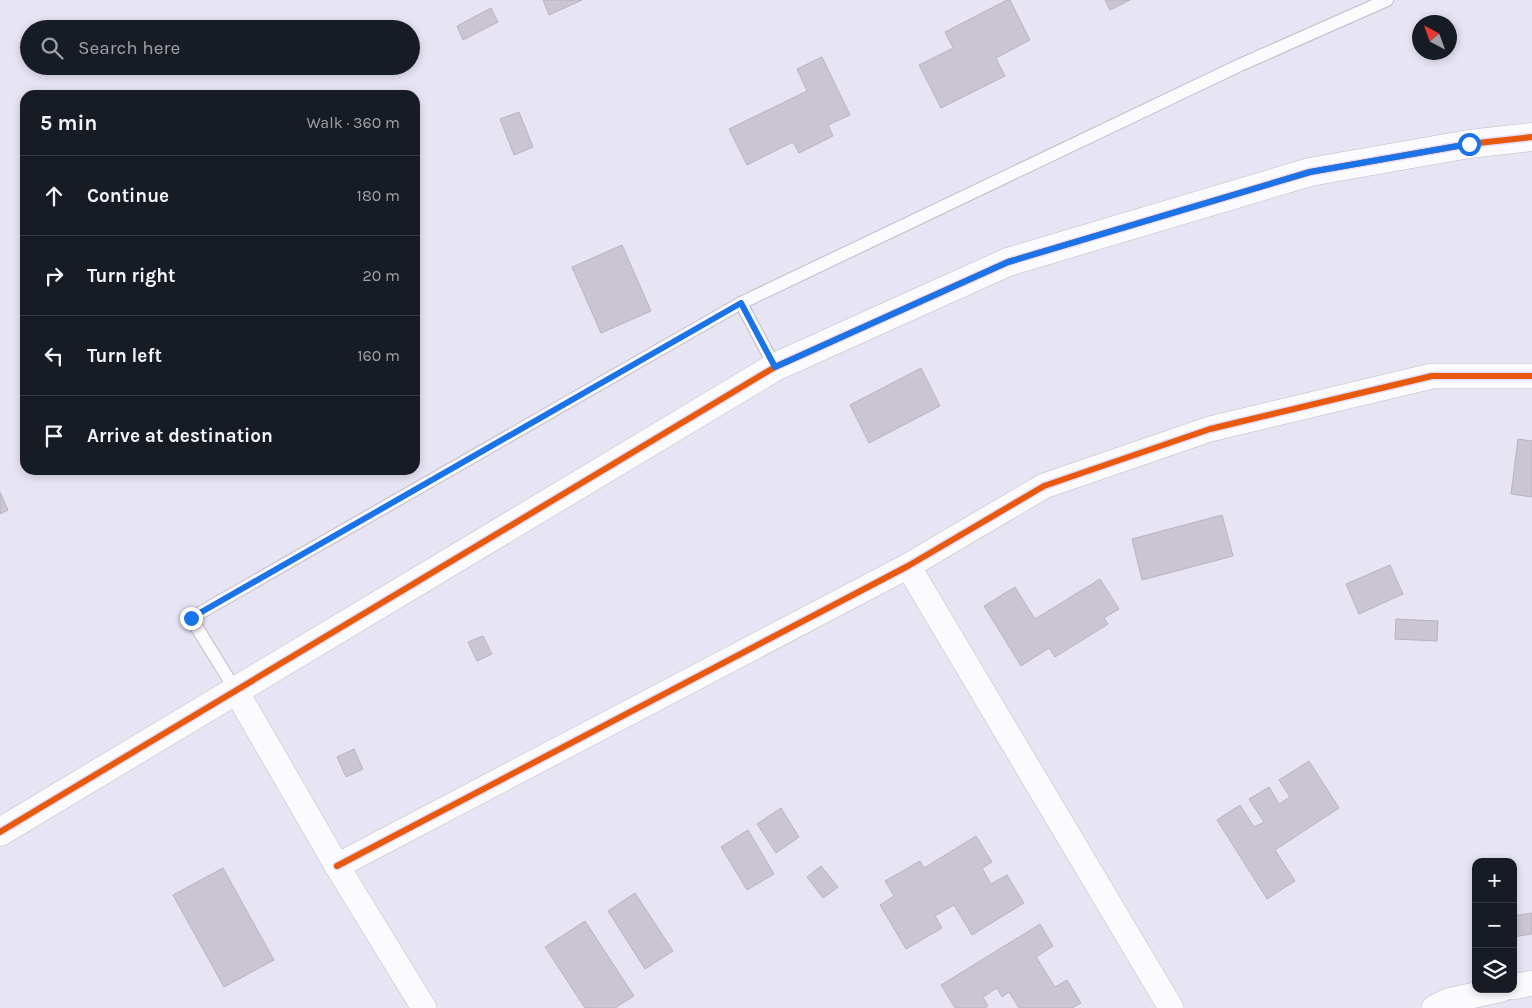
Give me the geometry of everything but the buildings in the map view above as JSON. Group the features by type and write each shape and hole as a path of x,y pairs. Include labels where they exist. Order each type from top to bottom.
{"street":[{"path":"0,832 775,367 1008,262 1310,172 1469,144 1532,137"},
{"path":"337,866 908,566 1044,486 1210,430 1432,376 1532,376"},
{"path":"908,566 1171,1008"},
{"path":"236,690 337,866 424,1008"},
{"path":"1517,986 1532,983"},
{"path":"1434,1008 1448,1001 1484,993"}],"lane":[{"path":"236,690 191,618 741,303 1240,65 1387,0"},
{"path":"741,303 775,367"}],"cycle path":[{"path":"0,832 775,367 1008,262 1310,172 1469,144 1532,137"},
{"path":"337,866 908,566 1044,486 1210,429 1432,376 1532,376"}],"route":[{"path":"191,618 741,303 775,367 1008,262 1310,172 1469,144"}]}
